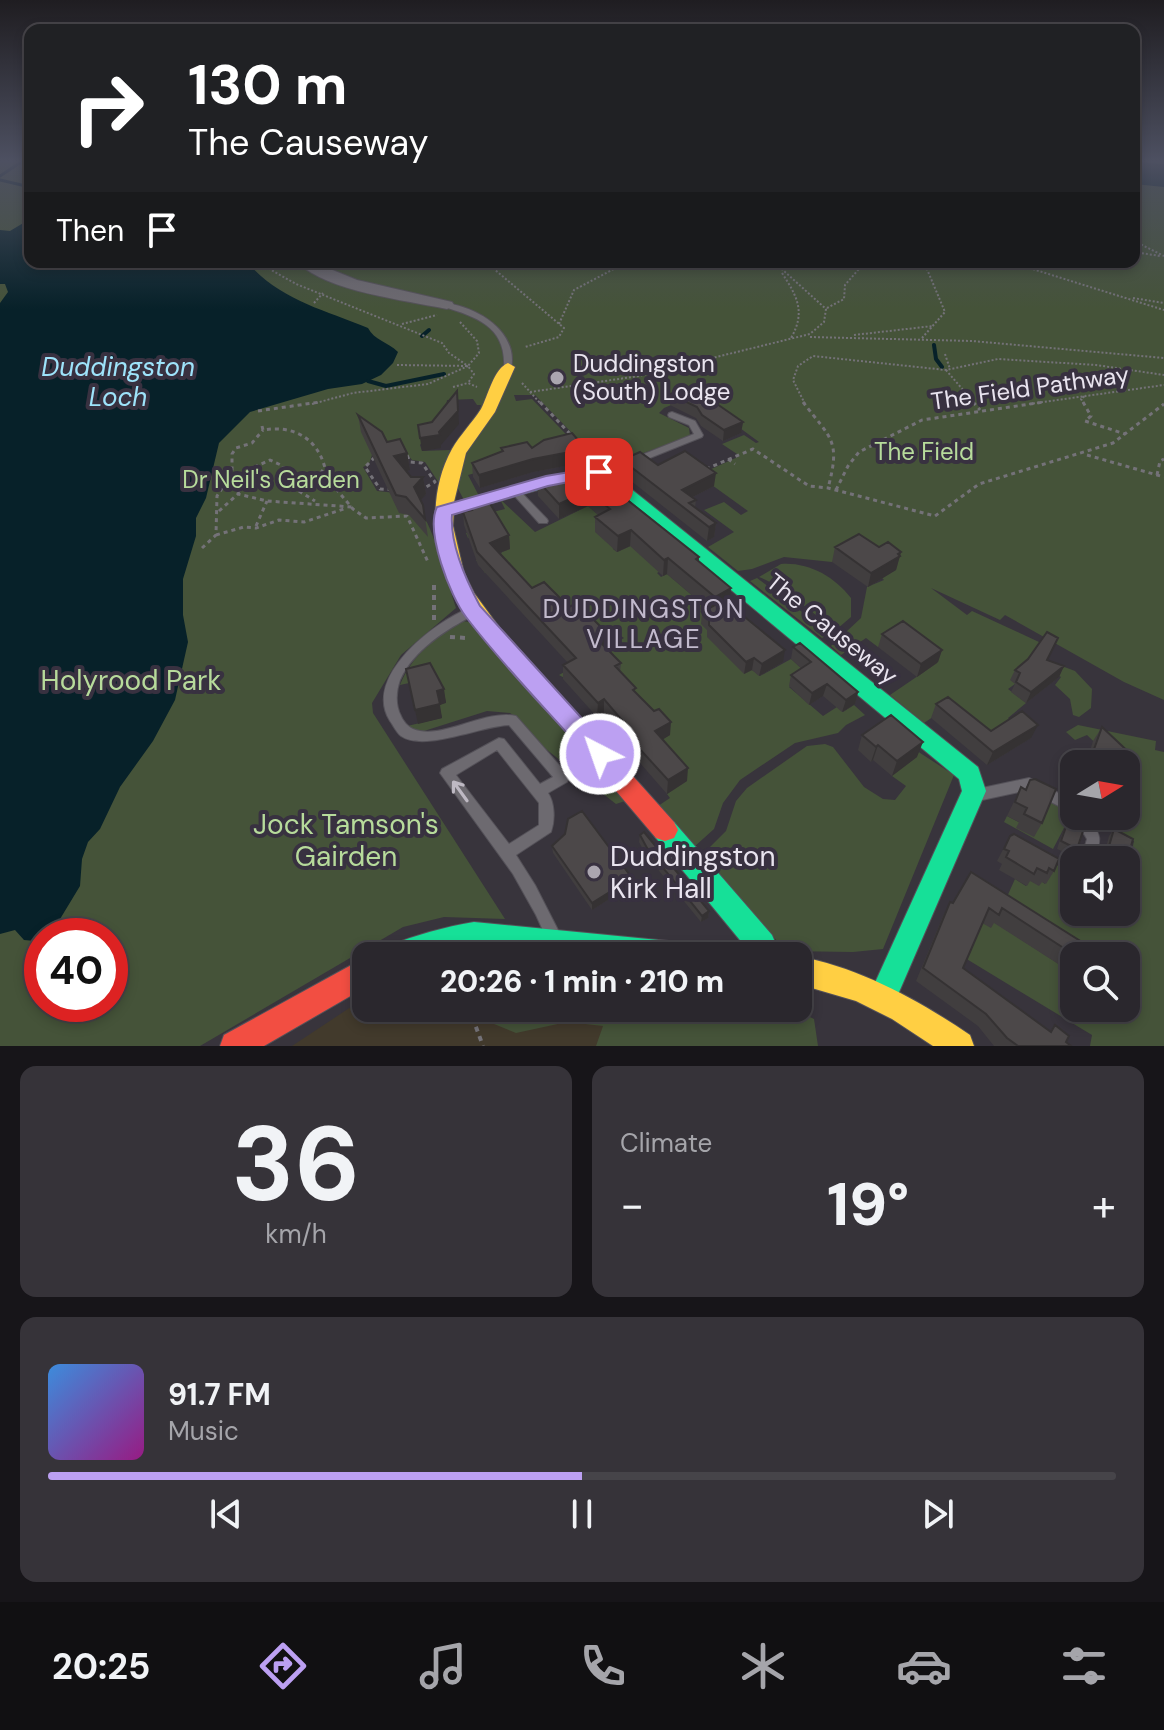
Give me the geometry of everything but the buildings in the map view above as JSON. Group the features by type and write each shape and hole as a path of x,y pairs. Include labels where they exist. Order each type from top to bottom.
{"street":[{"path":"312,268 446,309"},
{"path":"513,373 452,464 443,538 458,584 472,611 524,665 759,942"},
{"path":"444,511 546,482 599,472 602,474"},
{"name":"The Causeway","path":"602,474 960,765 974,784 972,797"},
{"path":"883,996 972,797"},
{"path":"441,942 474,936 528,942"},
{"path":"812,973 836,977 883,996 959,1046"},
{"path":"235,1046 352,979"}],"lane":[{"path":"446,309 471,313 495,328 506,344 513,373"},
{"path":"602,474 699,435 692,423 672,415"},
{"path":"515,491 543,521"},
{"path":"472,611 439,629 408,658 391,686 390,707 399,726 414,736 429,737 494,719 512,720 562,778 539,792"},
{"path":"506,854 546,828 548,810 546,801 499,743 447,773 506,854 532,889 554,942"},
{"path":"972,797 1029,784 1060,801"}],"path":[{"path":"1140,244 1164,256"},
{"path":"1140,253 1164,256"},
{"path":"270,268 296,284 442,343 449,353 474,372 470,385 453,387"},
{"path":"490,268 564,328 559,337 525,347"},
{"path":"559,324 574,290 616,268"},
{"path":"779,268 826,309 827,316 819,329 806,336"},
{"path":"779,268 801,311 800,322 791,339"},
{"path":"826,309 844,299 845,285 862,268"},
{"path":"922,338 945,312 942,294 930,279 926,268"},
{"path":"1029,268 1164,310"},
{"path":"314,303 323,293"},
{"path":"1125,297 1164,303"},
{"path":"258,411 299,407 359,392 428,384 468,366 479,353 477,341 446,309 396,324"},
{"path":"841,337 933,326"},
{"path":"530,392 639,376 806,336 922,338 1164,358"},
{"path":"945,354 948,369 980,410"},
{"path":"828,488 835,462 835,445 803,401 793,380 798,366 813,356 948,369 998,359 1096,365 1164,375"},
{"path":"397,365 468,366"},
{"path":"513,373 573,437"},
{"name":"The Field Pathway","path":"836,490 850,457 883,437 900,433 912,423 926,418 1164,385"},
{"path":"1086,395 1081,399 1091,416 1085,421 1125,434"},
{"path":"700,471 753,449 809,486 828,488 935,516 979,484 1113,443 1164,404"},
{"path":"216,535 217,496 232,473 232,454 236,448 250,445 263,428 289,427 300,431 324,460 325,468 322,471 326,477 358,515 369,519 401,515 409,519 433,575 434,619 439,629 451,637 471,638"},
{"path":"400,452 407,455 410,462 422,463 435,482 419,491 380,489 365,467 378,454 400,452"},
{"path":"1084,454 1164,477"},
{"path":"728,459 735,464"},
{"path":"1157,475 1160,461 1164,459"},
{"path":"218,512 238,494 250,467 260,462 276,462 283,466 286,483 300,494 322,504"},
{"path":"244,479 253,486"},
{"path":"238,494 267,501 352,507"},
{"path":"256,528 267,501"},
{"path":"202,548 226,530 256,528 279,520 304,522 352,507"},
{"path":"474,1022 483,1046"}],"shaded area":[{"path":"352,1006 352,1022 811,1022 818,1046 292,1046"}],"green space":[{"path":"0,211 24,211 24,268 1140,268 1140,211 1164,211 1164,700 1124,682 1005,615 1000,620 931,588 967,615 972,611 1039,642 1040,646 1015,684 1008,689 1026,703 1008,718 1015,725 984,745 943,710 924,723 890,695 937,663 899,634 878,647 866,638 841,655 831,646 861,618 867,587 884,580 855,548 832,562 784,557 738,571 708,547 734,532 704,510 724,502 741,515 748,511 698,475 740,456 722,444 744,435 759,442 695,395 659,413 689,428 690,436 605,467 535,395 514,395 516,401 532,399 587,456 582,458 572,447 468,475 479,496 464,500 457,487 481,405 473,399 447,400 446,408 420,445 422,451 450,450 441,486 425,462 412,460 404,450 372,455 369,464 363,467 377,491 404,497 420,509 444,567 456,608 401,655 372,703 373,713 505,919 444,917 403,927 377,942 352,942 352,957 200,1046 0,1046"},
{"path":"500,499 535,532 588,506 610,525 613,549 617,552 635,544 674,563 657,573 661,577 667,574 713,613 713,639 723,653 760,676 791,659 811,677 789,687 823,716 837,707 843,712 854,705 865,715 838,733 795,743 740,780 723,803 714,829 694,847 658,806 670,798 667,794 686,781 654,745 669,735 559,675 624,638 616,639 612,635 606,639 501,566 485,573 476,560 502,553 492,533 468,538 466,533 478,531 489,505 493,512 505,509"},
{"path":"781,564 811,568 837,583 851,598 851,617 837,629 779,587 759,577"},
{"path":"757,578 814,621 834,631 822,638 750,581"},
{"path":"462,621 470,622 625,801 616,804 542,746 510,713 487,711 424,731 415,732 407,726 442,718 439,705 446,702 444,694 432,678 400,685 425,648"},
{"path":"1054,663 1075,671 1092,689 1091,708 1079,717 1073,715 1070,699 1055,685 1061,677 1049,670"},
{"path":"1078,725 1156,741 1155,750 1164,752 1164,1046 1090,1046 1092,1035 1071,1022 1140,1022 1140,942 1084,942 1006,899 1015,879 1026,886 1030,880 1039,885 1041,881 1045,884 1041,856 1060,867 1060,926 1140,926 1140,846 1133,846 1134,841 1109,830 1140,830 1140,750 1103,750 1087,735 1075,740 1066,732"},
{"path":"894,736 954,775 883,949 812,951 812,942 778,942 701,856 726,831 736,801 747,788 807,746 825,744 833,747 864,787 883,799 895,800 906,786 892,776"},
{"path":"1025,787 1060,806 1060,830 1063,830 1053,849 1004,822 1007,816 1036,831"},
{"path":"981,922 994,922 1060,965 1060,1016 965,958"},
{"path":"812,1018 818,1046 596,1046 603,1026 567,1022 812,1022"},
{"path":"493,1022 567,1022 516,1033"}],"water":[{"name":"Duddingston Loch","path":"24,223 24,268 253,268 288,295 368,328 398,352 393,363 381,375 362,384 328,389 250,412 219,443 206,498 196,518 196,536 183,579 183,615 188,642 175,700 153,741 120,787 100,829 88,842 82,859 80,886 61,918 24,918 24,940 15,930 0,934 0,303 8,292 5,284 0,284 0,230 10,231"}],"waterway":[{"path":"422,336 429,330"},
{"path":"934,345 936,359 942,367"},
{"path":"368,381 386,386 444,374"}],"traffic: fast":[{"path":"444,511 546,482 599,472 970,774 974,791 883,996"},
{"path":"665,830 759,942"},
{"path":"441,942 474,936 536,942"}],"traffic: slow":[{"path":"495,635 465,595 455,573 444,526 445,502 449,477 458,453 487,412 508,367"},
{"path":"812,973 863,989 921,1020 959,1046"}],"traffic: jam":[{"path":"495,635 665,830"},
{"path":"235,1046 352,979"}],"place":[{"name":"Duddingston (South) Lodge","path":"557,378"},
{"name":"Duddingston Kirk Hall","path":"594,872"}],"district":[{"name":"DUDDINGSTON VILLAGE","path":"644,624"}],"route":[{"path":"599,472 546,482 444,511 442,527 458,584 472,611 524,665 600,754"}],"park label":[{"name":"The Field","path":"924,452"},
{"name":"Dr Neil's Garden","path":"271,480"},
{"name":"Holyrood Park","path":"131,680"},
{"name":"Jock Tamson's Gairden","path":"346,840"}]}
